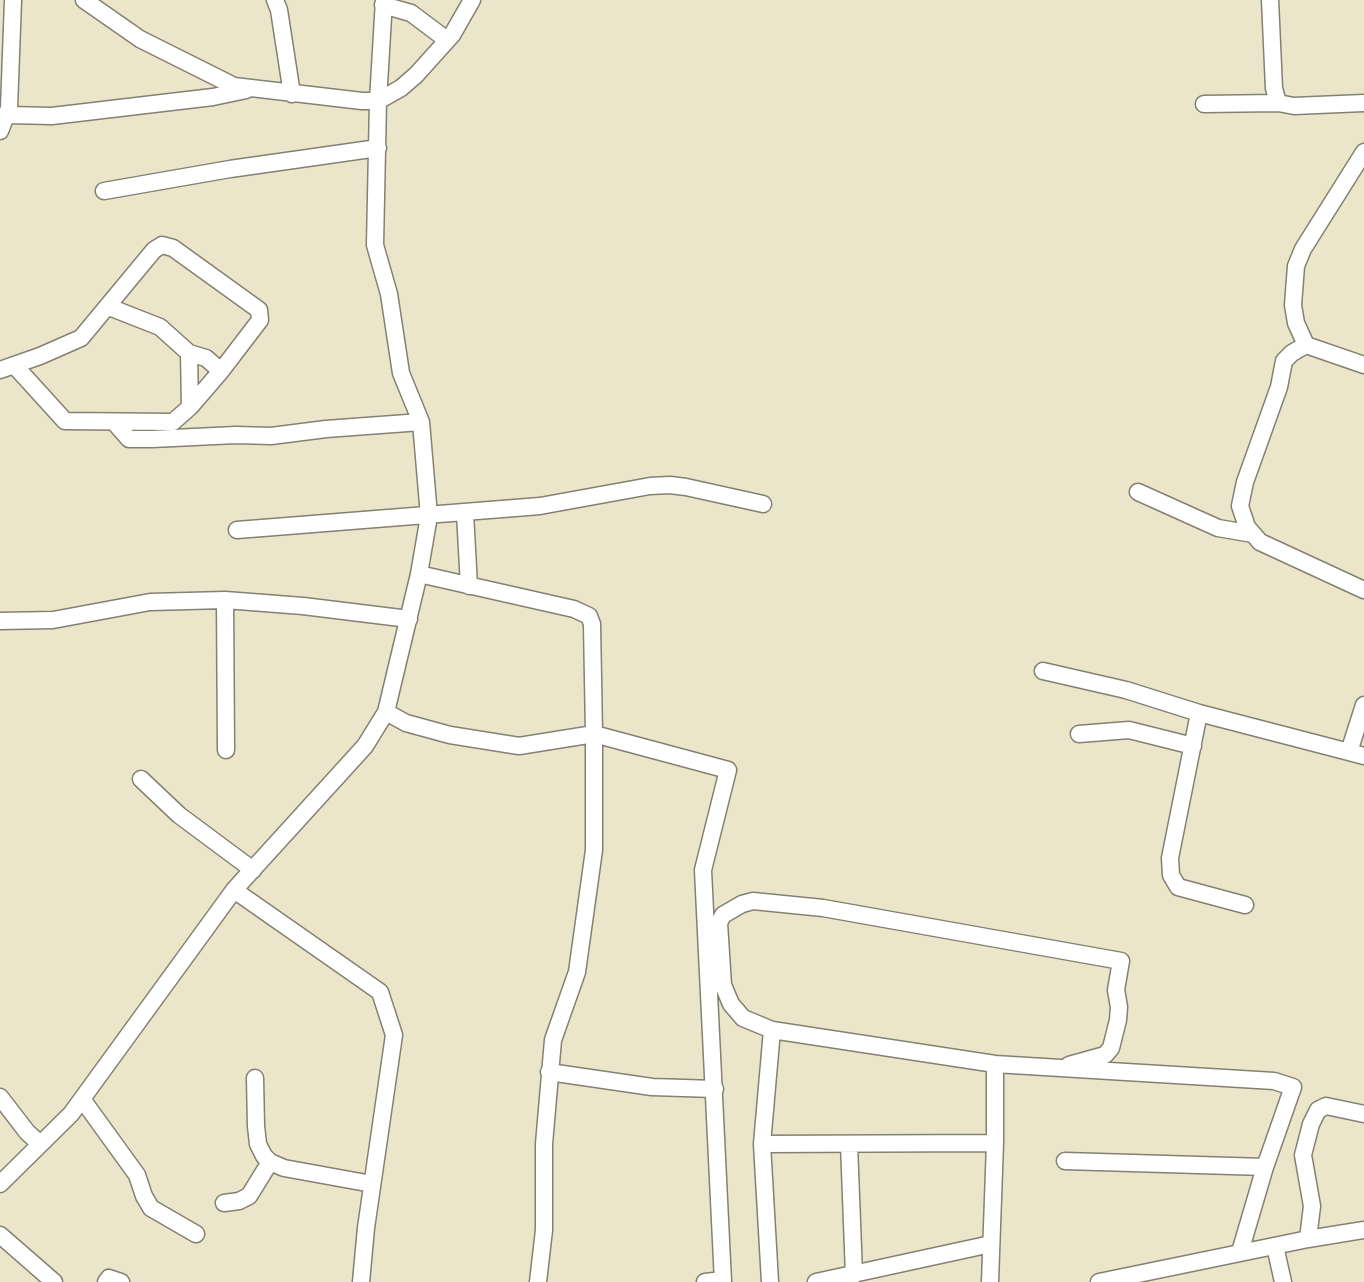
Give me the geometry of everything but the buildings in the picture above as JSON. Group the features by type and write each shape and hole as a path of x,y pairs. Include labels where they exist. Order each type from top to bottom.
{"street":[{"path":"0,131 8,116 13,0"},
{"path":"84,0 140,39 219,80 249,89 378,100 401,88 447,40 472,0"},
{"path":"275,0 279,10 292,94"},
{"path":"1270,0 1274,88 1278,103"},
{"path":"0,1184 71,1114 234,890 365,746 386,712 419,574 429,516 420,422 401,373 389,294 375,245 378,100 383,3 415,7 447,40"},
{"path":"8,116 52,116 213,97 249,89"},
{"path":"1204,104 1278,103 1294,106 1364,103"},
{"path":"104,191 230,168 378,148"},
{"path":"1364,152 1303,249 1296,266 1293,305 1296,323 1306,345 1364,365"},
{"path":"162,245 173,248 259,310 260,320 221,371 190,407 173,422 65,421 8,368 81,338 109,307 154,250 162,245"},
{"path":"109,307 160,327 189,353 206,358 221,371"},
{"path":"1306,345 1292,353 1284,361 1279,387 1244,482 1240,506 1247,527 1260,542 1364,590"},
{"path":"189,353 190,407"},
{"path":"114,422 129,439 152,439 236,435 271,436 326,428 420,422"},
{"path":"237,530 540,506 650,486 670,485 763,504"},
{"path":"1138,492 1218,528 1253,534"},
{"path":"465,513 469,586"},
{"path":"419,574 574,609 584,612 589,616 592,624 594,850 577,972 553,1040 544,1144 544,1230 538,1282"},
{"path":"0,621 53,620 150,602 224,600 303,606 409,619"},
{"path":"224,600 226,750"},
{"path":"1043,671 1126,690 1199,713 1357,754 1364,704"},
{"path":"386,712 406,723 450,735 519,746 594,734 728,770 703,870 723,1281 705,1282"},
{"path":"1199,713 1170,858 1171,876 1178,887 1244,905"},
{"path":"1079,734 1128,730 1193,746"},
{"path":"141,778 179,814 252,870"},
{"path":"234,890 380,992 394,1035 372,1184 361,1282"},
{"path":"1056,1069 1105,1055 1109,1051 1118,1020 1119,1008 1116,990 1121,962 823,908 753,901 742,904 723,915 719,923 722,985 731,1004 743,1018 772,1030 995,1064 1056,1069 1274,1081 1294,1087 1265,1167 1240,1252"},
{"path":"770,1282 762,1144 772,1030"},
{"path":"990,1282 995,1143 995,1064"},
{"path":"550,1072 652,1087 715,1090"},
{"path":"255,1078 258,1144 264,1156 270,1162 284,1168 372,1184"},
{"path":"0,1097 27,1132 40,1144"},
{"path":"82,1099 138,1174 144,1196 151,1208 196,1234"},
{"path":"1308,1238 1312,1206 1303,1155 1311,1124 1318,1110 1326,1106 1364,1114"},
{"path":"762,1144 995,1143"},
{"path":"849,1144 854,1274"},
{"path":"224,1203 239,1201 249,1196 270,1162"},
{"path":"1065,1162 1265,1167"},
{"path":"1099,1282 1308,1238 1364,1230"},
{"path":"0,1235 54,1282"},
{"path":"816,1282 991,1244"},
{"path":"1275,1246 1283,1282"},
{"path":"106,1282 109,1278 121,1282"}]}
